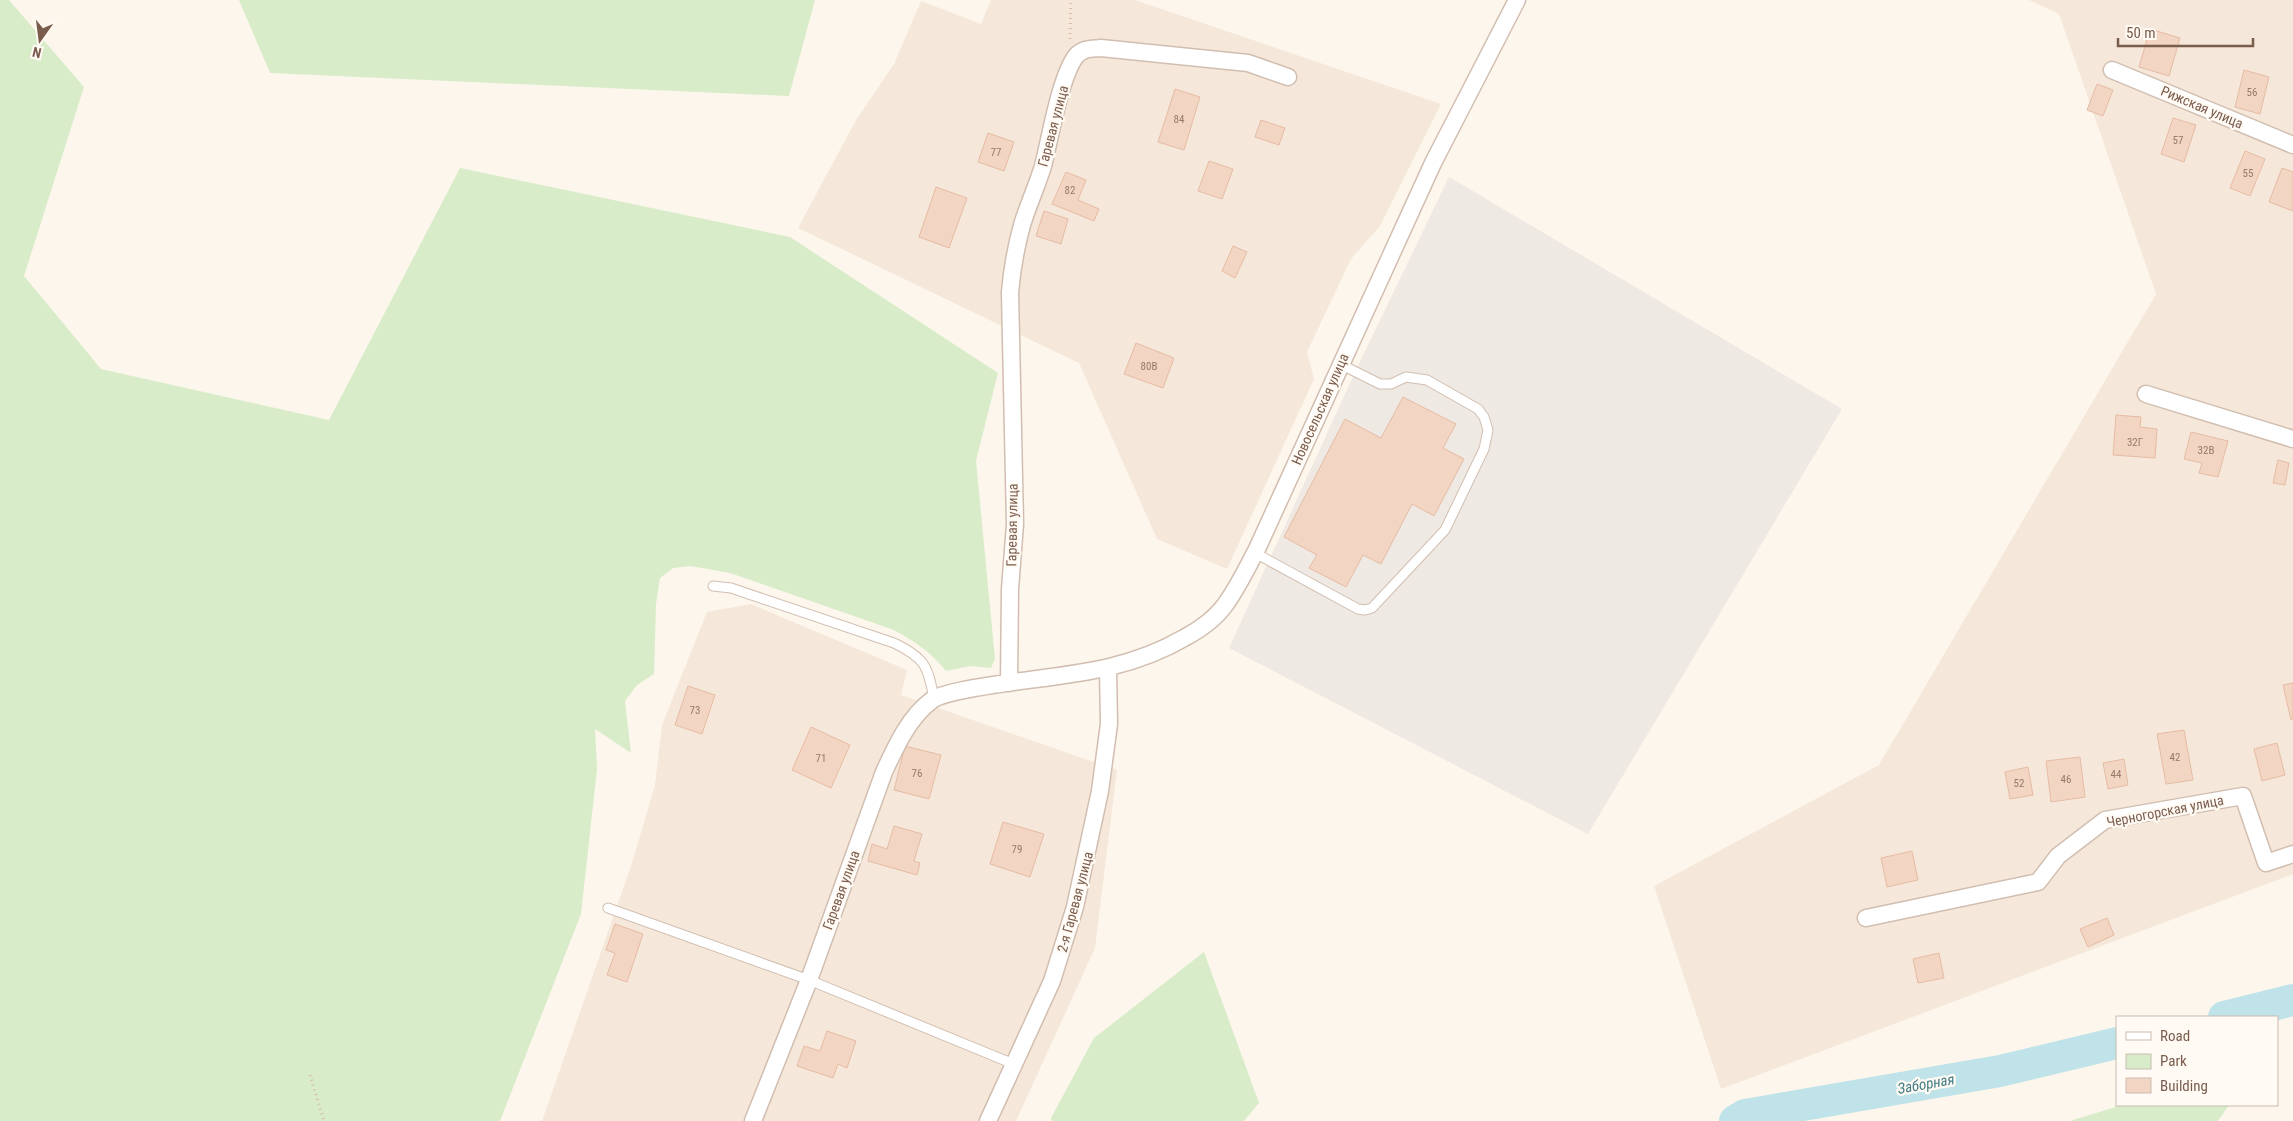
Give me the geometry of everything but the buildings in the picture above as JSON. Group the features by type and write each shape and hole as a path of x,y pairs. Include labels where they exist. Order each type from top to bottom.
{"street":[{"name":"Новосельская улица","path":"1008,683 1108,669 1160,652 1208,622 1224,606 1254,553 1433,163 1517,0"},
{"name":"Гаревая улица","path":"753,1121 808,980 884,772 909,725 921,709 934,699 1008,683 1010,589 1014,524 1010,292 1013,263 1023,223 1042,169 1056,109 1070,66 1077,55 1086,49 1100,48 1248,63 1288,77"},
{"name":"Рижская улица","path":"2112,70 2293,145"},
{"path":"2146,394 2293,438"},
{"name":"2-я Гаревая улица","path":"988,1121 1016,1065 1052,981 1075,907 1093,832 1109,724 1108,669"},
{"name":"Черногорская улица","path":"1866,918 2038,882 2058,856 2105,820 2243,796 2266,863 2293,854"}],"lane":[{"path":"1254,553 1358,609 1372,608 1445,530 1484,449 1488,430 1484,417 1478,409 1466,401 1417,377 1406,377 1391,384 1380,384 1340,364"},
{"path":"713,586 731,588 894,643 912,652 923,661 929,672 934,699"},
{"path":"608,908 808,980 1016,1065"}],"path":[{"path":"1070,66 1071,0"},
{"path":"310,1075 324,1121"}],"shaded area":[{"path":"991,0 1135,0 1441,104 1380,226 1351,259 1307,352 1314,379 1227,569 1157,539 1079,363 798,228 856,120 894,64 921,1 981,24"},
{"path":"2029,0 2293,0 2293,874 1721,1089 1654,886 1879,765 2156,294 2059,14"},
{"path":"1449,177 1842,409 1588,834 1229,648 1355,372"},
{"path":"751,604 907,670 901,695 1117,770 1095,948 1016,1121 542,1121 632,863 655,785 662,725 707,612"}],"green space":[{"path":"0,0 9,0 84,87 24,276 101,369 329,420 460,168 790,237 998,373 976,461 995,659 991,668 970,666 946,671 922,648 894,630 730,573 691,566 673,568 660,578 656,604 654,674 637,685 625,701 631,753 595,729 597,769 581,914 500,1121 0,1121"},
{"path":"239,0 815,0 789,96 270,73"},
{"path":"1204,952 1259,1103 1244,1121 1052,1121 1051,1118 1094,1038"},
{"path":"2119,1106 2228,1106 2218,1121 2070,1121"}],"waterway":[{"name":"Заборная","path":"2228,1016 2293,1000"},
{"name":"Заборная","path":"1735,1121 1745,1115 2000,1071 2116,1043"}]}
